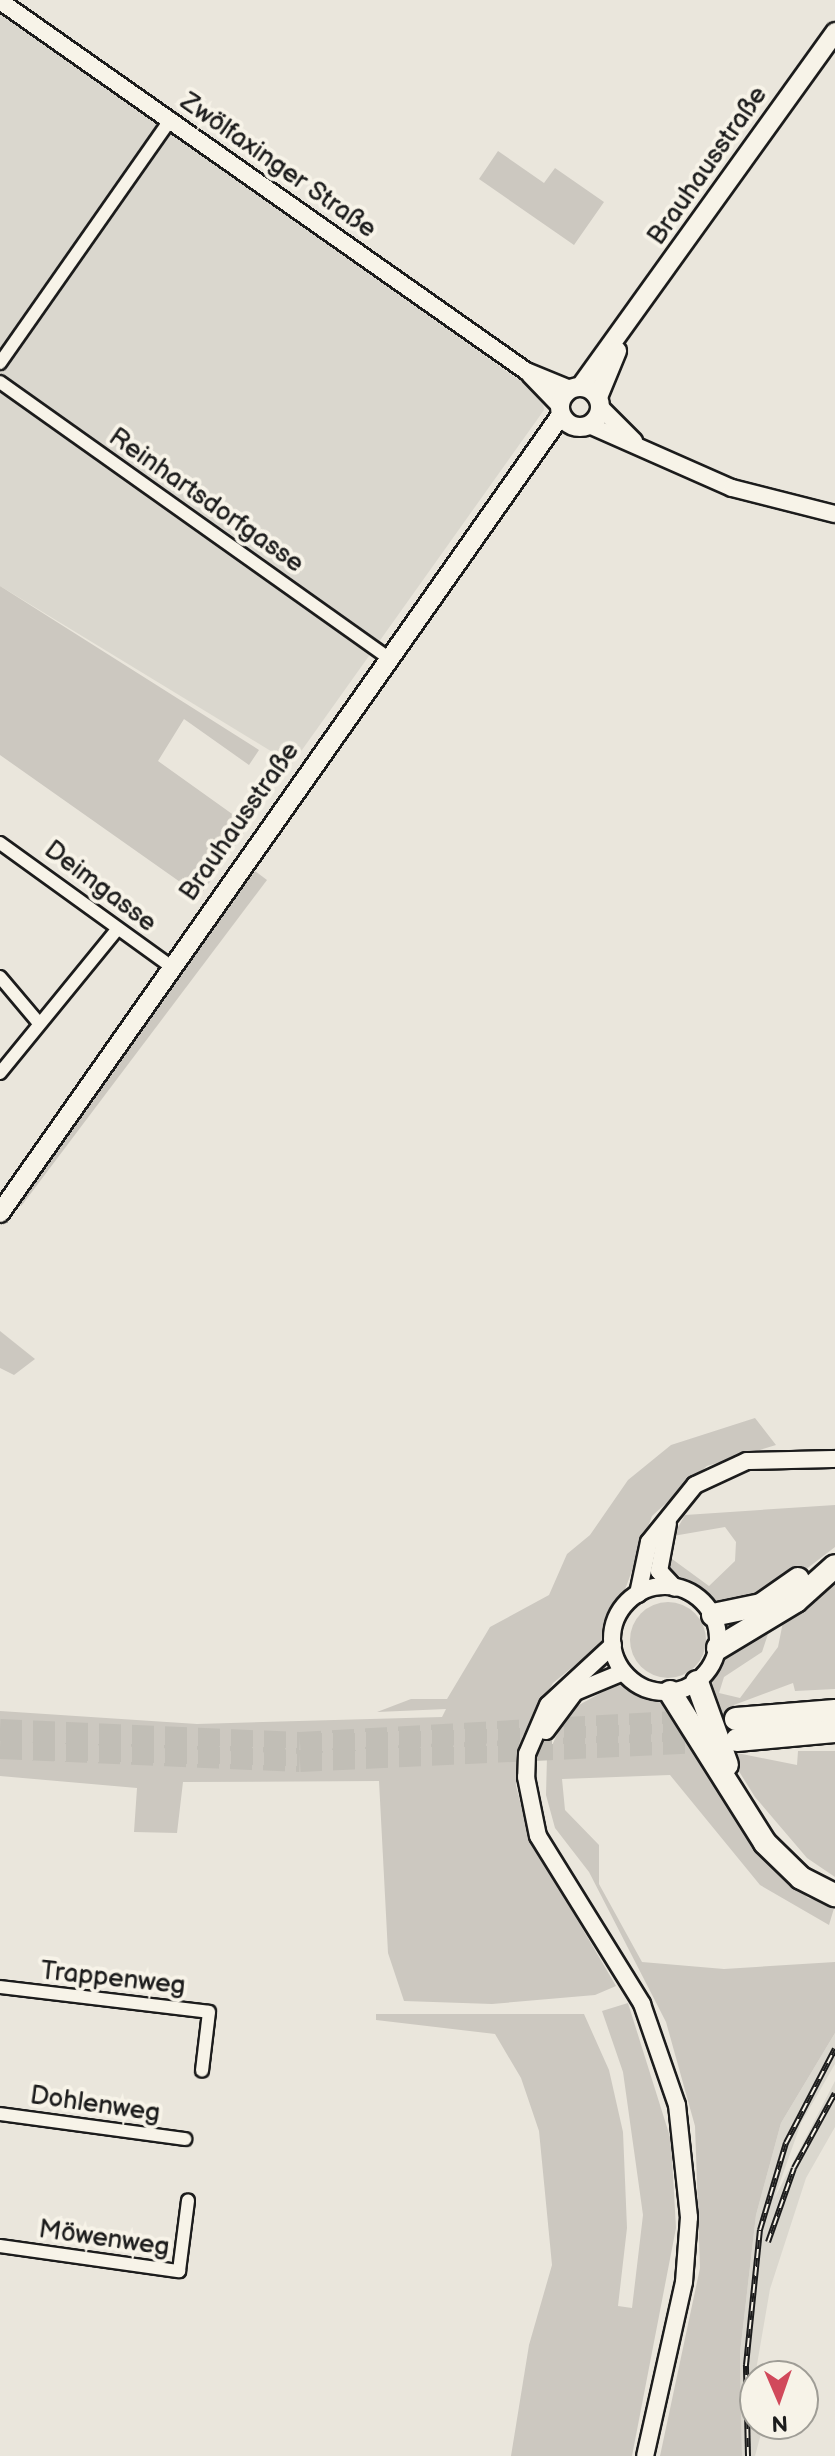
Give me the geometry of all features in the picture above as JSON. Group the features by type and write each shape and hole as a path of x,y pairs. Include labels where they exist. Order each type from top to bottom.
{"highway":[{"path":"713,1615 761,1605 835,1553"},
{"path":"718,1648 796,1601 835,1566"},
{"path":"697,1682 721,1756 751,1802 810,1867 835,1881"},
{"path":"670,1692 765,1843 801,1878 835,1895"},
{"path":"809,1714 835,1705"},
{"path":"835,1711 736,1730 835,1743"},
{"path":"780,1736 835,1731"}],"main road":[{"name":"Zwölfaxinger Straße","path":"0,1 526,371 571,418"},
{"name":"Brauhausstraße","path":"571,418 575,388 625,332 835,32"},
{"name":"Brauhausstraße","path":"0,1213 386,656 527,463 571,418 599,402 625,332"},
{"name":"Zwölfaxinger Straße","path":"526,371 575,388"},
{"path":"575,388 599,402 648,452"},
{"path":"571,418 732,488 835,514"},
{"path":"676,1503 659,1549 659,1571 675,1588 713,1615 718,1648 697,1682 670,1692 643,1688 623,1672 613,1645 617,1616 638,1594 649,1542 676,1503 695,1485 747,1461 835,1459"},
{"path":"638,1594 675,1588"},
{"path":"613,1645 548,1705 527,1754 532,1818 611,1945 662,2050 686,2160 684,2282 645,2456"},
{"path":"564,1872 540,1805 542,1741 575,1692 623,1672"}],"street":[{"path":"0,363 171,119"},
{"name":"Reinhartsdorfgasse","path":"0,382 386,656"},
{"name":"Deimgasse","path":"0,843 116,931 172,967"},
{"path":"0,1073 38,1022 116,931"},
{"path":"0,977 38,1022"},
{"name":"Trappenweg","path":"0,1987 209,2012 202,2071"},
{"name":"Dohlenweg","path":"0,2114 185,2139"},
{"name":"Möwenweg","path":"0,2246 179,2271 188,2201"}],"shaded area":[{"path":"0,13 542,396 544,410 292,764 0,586"},
{"path":"498,151 544,183 555,168 604,202 574,245 479,179"},
{"path":"0,586 259,750 249,765 184,719 158,761 249,826 200,896 0,755"},
{"path":"255,871 267,880 21,1206 9,1197"},
{"path":"0,1331 35,1359 14,1375 0,1368"},
{"path":"755,1418 776,1445 707,1466 652,1516 607,1639 553,1683 522,1737 516,1786 530,1839 616,1986 595,1995 492,2004 404,2001 388,1953 379,1781 183,1782 177,1833 134,1832 137,1788 0,1776 0,1711 197,1724 442,1717 446,1709 377,1712 411,1699 447,1699 490,1627 549,1595 567,1554 590,1535 628,1480 671,1445"},
{"path":"835,1505 835,1547 771,1596 718,1606 668,1567 668,1556 709,1586 735,1561 736,1542 725,1527 673,1536 685,1515"},
{"path":"835,1577 835,1689 795,1691 793,1683 734,1705 737,1753 797,1765 798,1751 835,1751 835,1877 807,1858 755,1797 730,1757 708,1689 727,1655 768,1634 762,1652 724,1677 719,1693 740,1698 778,1647 783,1622"},
{"path":"661,1602 675,1602 689,1608 700,1619 706,1640 703,1655 695,1667 675,1678 661,1678 647,1672 636,1661 630,1647 630,1633 636,1619 647,1608"},
{"path":"619,1683 667,1702 762,1857 808,1898 835,1905 829,1925 760,1885 670,1775 562,1779 565,1810 599,1845 599,1884 642,1962 724,1969 835,1962 835,2033 781,2123 756,2215 739,2360 739,2440 742,2440 742,2456 660,2456 700,2268 695,2126 666,2022 589,1872 555,1828 546,1795 547,1756 568,1711"},
{"path":"628,2003 671,2140 676,2228 632,2456 511,2456 529,2345 552,2265 539,2131 521,2078 495,2034 376,2020 376,2014 584,2014 609,2070 623,2132 627,2228 618,2306 632,2308 643,2215 623,2072 602,2011"},
{"path":"835,2033 835,2064 801,2123 774,2199 835,2081 835,2127 806,2178 770,2289 758,2360 740,2360 756,2215 781,2123"},
{"path":"742,2440 759,2440 755,2456 742,2456"}],"tunnel":[{"path":"0,1730 300,1743 736,1719"},
{"path":"0,1748 300,1761 718,1741"}],"railway":[{"path":"748,2456 746,2365 760,2230 786,2143 835,2049"},
{"path":"768,2242 794,2168 835,2093"}]}
